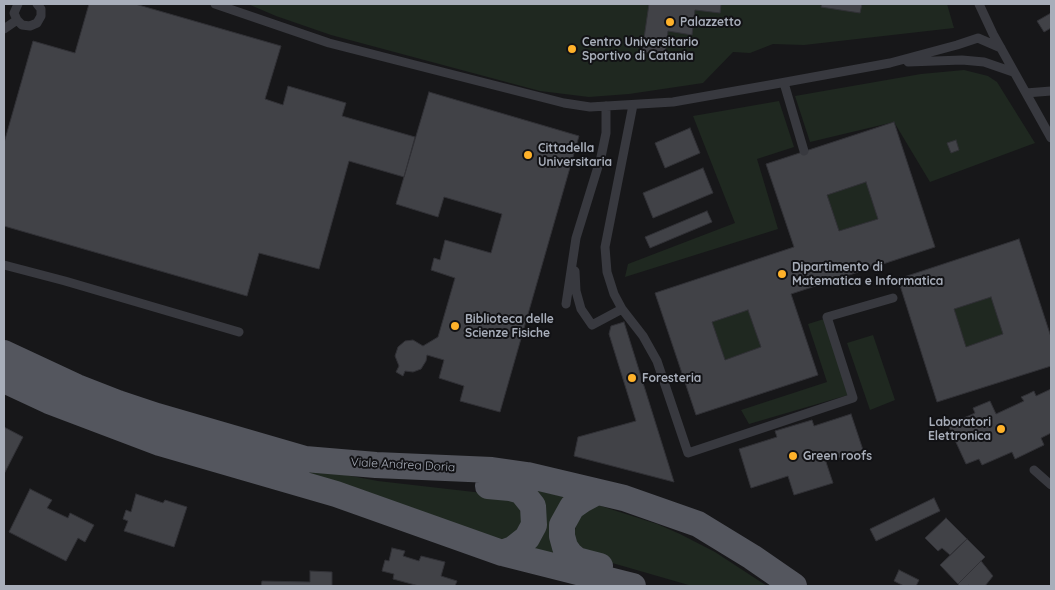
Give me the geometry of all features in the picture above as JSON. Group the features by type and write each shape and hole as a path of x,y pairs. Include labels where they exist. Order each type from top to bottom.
{"main road":[{"name":"Viale Andrea Doria","path":"8,361 126,406 305,459 376,465 492,470 527,475 624,498 698,524 752,557 794,586"},
{"name":"Viale Andrea Doria","path":"8,361 49,401 160,443 336,494 502,553 633,586"},
{"path":"305,459 377,475 510,488 520,491 533,506 534,525 527,538 519,545 502,553"},
{"path":"597,492 582,500 566,516 562,525 565,547 577,560 607,568 642,586"}],"lane":[{"path":"17,4 14,13 17,20 22,25 30,26 37,23 41,16 41,9 37,4"},
{"path":"215,4 329,43 564,103 590,107 673,102 784,83 890,63 978,38 1001,48"},
{"path":"224,4 237,11"},
{"path":"979,4 1013,72 1048,122 1051,138"},
{"path":"4,29 17,20"},
{"path":"890,63 962,60 984,62 1013,72"},
{"path":"784,83 804,151"},
{"path":"1026,93 1051,91"},
{"path":"633,105 605,247 607,272 614,294 622,309 643,336 657,361 688,453 853,398 827,316 893,298"},
{"path":"566,304 576,238 601,157 606,133 606,106"},
{"path":"574,250 576,291 581,309 592,325 622,309"},
{"path":"4,265 239,332"},
{"path":"1034,470 1051,485"}],"shaded area":[{"name":"Centro Universitario Sportivo di Catania","path":"248,4 947,4 954,28 804,45 773,44 750,53 733,52 703,83 629,94 589,97 540,91 331,35"},
{"path":"964,70 988,76 997,82 1035,143 930,182 894,122 810,142 795,96 921,74"},
{"path":"779,101 794,147 757,159 778,229 625,277 628,264 735,223 693,116"},
{"path":"866,182 878,219 839,231 827,195"},
{"path":"991,297 1003,334 966,347 954,309"},
{"path":"748,310 761,347 725,360 712,322"},
{"path":"824,319 848,395 749,424 741,410 827,382 808,324"},
{"path":"873,335 895,400 870,410 847,343"},
{"path":"4,363 303,467 378,481 509,496 521,504 524,528 500,542"},
{"path":"535,490 569,498 558,555 530,549"},
{"path":"598,505 657,524 680,534 715,552 767,586 692,586 595,558 573,543 578,512"}],"building":[{"path":"89,4 135,4 281,46 265,99 283,105 288,86 346,103 342,116 415,137 404,177 349,161 319,269 259,253 247,296 4,226 4,143 33,41 75,53"},
{"name":"Palazzetto","path":"649,4 721,4 720,13 695,10 692,35 668,31 665,55 642,52"},
{"path":"822,4 862,4 860,13 821,7"},
{"path":"1051,13 1051,28 1044,32 1037,21"},
{"path":"429,92 579,136 500,412 460,401 464,386 439,378 444,360 427,355 421,369 413,372 405,371 403,376 396,372 399,366 395,356 398,347 405,341 413,340 423,346 438,337 455,278 431,270 434,258 440,260 445,240 491,253 502,214 444,197 438,217 396,204"},
{"name":"Dipartimento di Matematica e Informatica","path":"894,122 935,247 791,294 818,375 696,415 655,293 794,247 766,164","holes":["866,182 878,219 839,231 827,195","748,310 761,347 725,360 712,322"]},
{"path":"690,128 700,153 665,168 655,143"},
{"path":"956,140 959,150 951,153 947,143"},
{"path":"703,168 713,193 653,218 643,193"},
{"path":"707,211 712,222 650,248 645,237"},
{"path":"1019,239 1051,337 1051,366 937,402 898,279","holes":["991,297 1003,334 966,347 954,309"]},
{"name":"Foresteria","path":"624,322 674,482 574,456 578,437 636,421 609,334 611,326"},
{"name":"Laboratori Elettronica","path":"1051,389 1051,433 1041,438 1044,445 1015,459 1012,452 982,465 979,459 966,464 948,425 975,413 973,408 990,401 996,414 1024,401 1021,397 1034,391 1036,396"},
{"name":"Green roofs","path":"851,414 863,450 826,462 833,483 794,495 788,476 751,488 739,449 777,437 775,431 812,420 814,426"},
{"path":"4,427 23,437 4,474"},
{"path":"30,489 52,500 47,508 68,518 70,513 94,525 85,542 78,538 66,561 9,532"},
{"path":"136,494 163,503 165,500 187,507 174,547 124,531 128,521 123,519 126,510 131,512"},
{"path":"934,498 940,511 876,541 870,529"},
{"path":"946,518 967,539 950,555 942,548 938,551 925,538"},
{"path":"967,539 985,557 958,584 940,565"},
{"path":"392,548 405,551 403,556 419,561 421,556 445,562 441,576 457,581 455,586 419,586 393,579 394,574 382,571 385,560 389,561"},
{"path":"981,561 993,576 985,586 960,586 958,584"},
{"path":"899,570 919,580 916,586 904,586 894,581"},
{"path":"310,571 332,572 332,586 261,586 262,581 310,582"}],"place":[{"name":"Palazzetto","path":"670,22"},
{"name":"Centro Universitario Sportivo di Catania","path":"572,49"},
{"name":"Cittadella Universitaria","path":"528,155"},
{"name":"Dipartimento di Matematica e Informatica","path":"782,274"},
{"name":"Biblioteca delle Scienze Fisiche","path":"455,326"},
{"name":"Foresteria","path":"632,378"},
{"name":"Laboratori Elettronica","path":"1001,429"},
{"name":"Green roofs","path":"793,456"}]}
